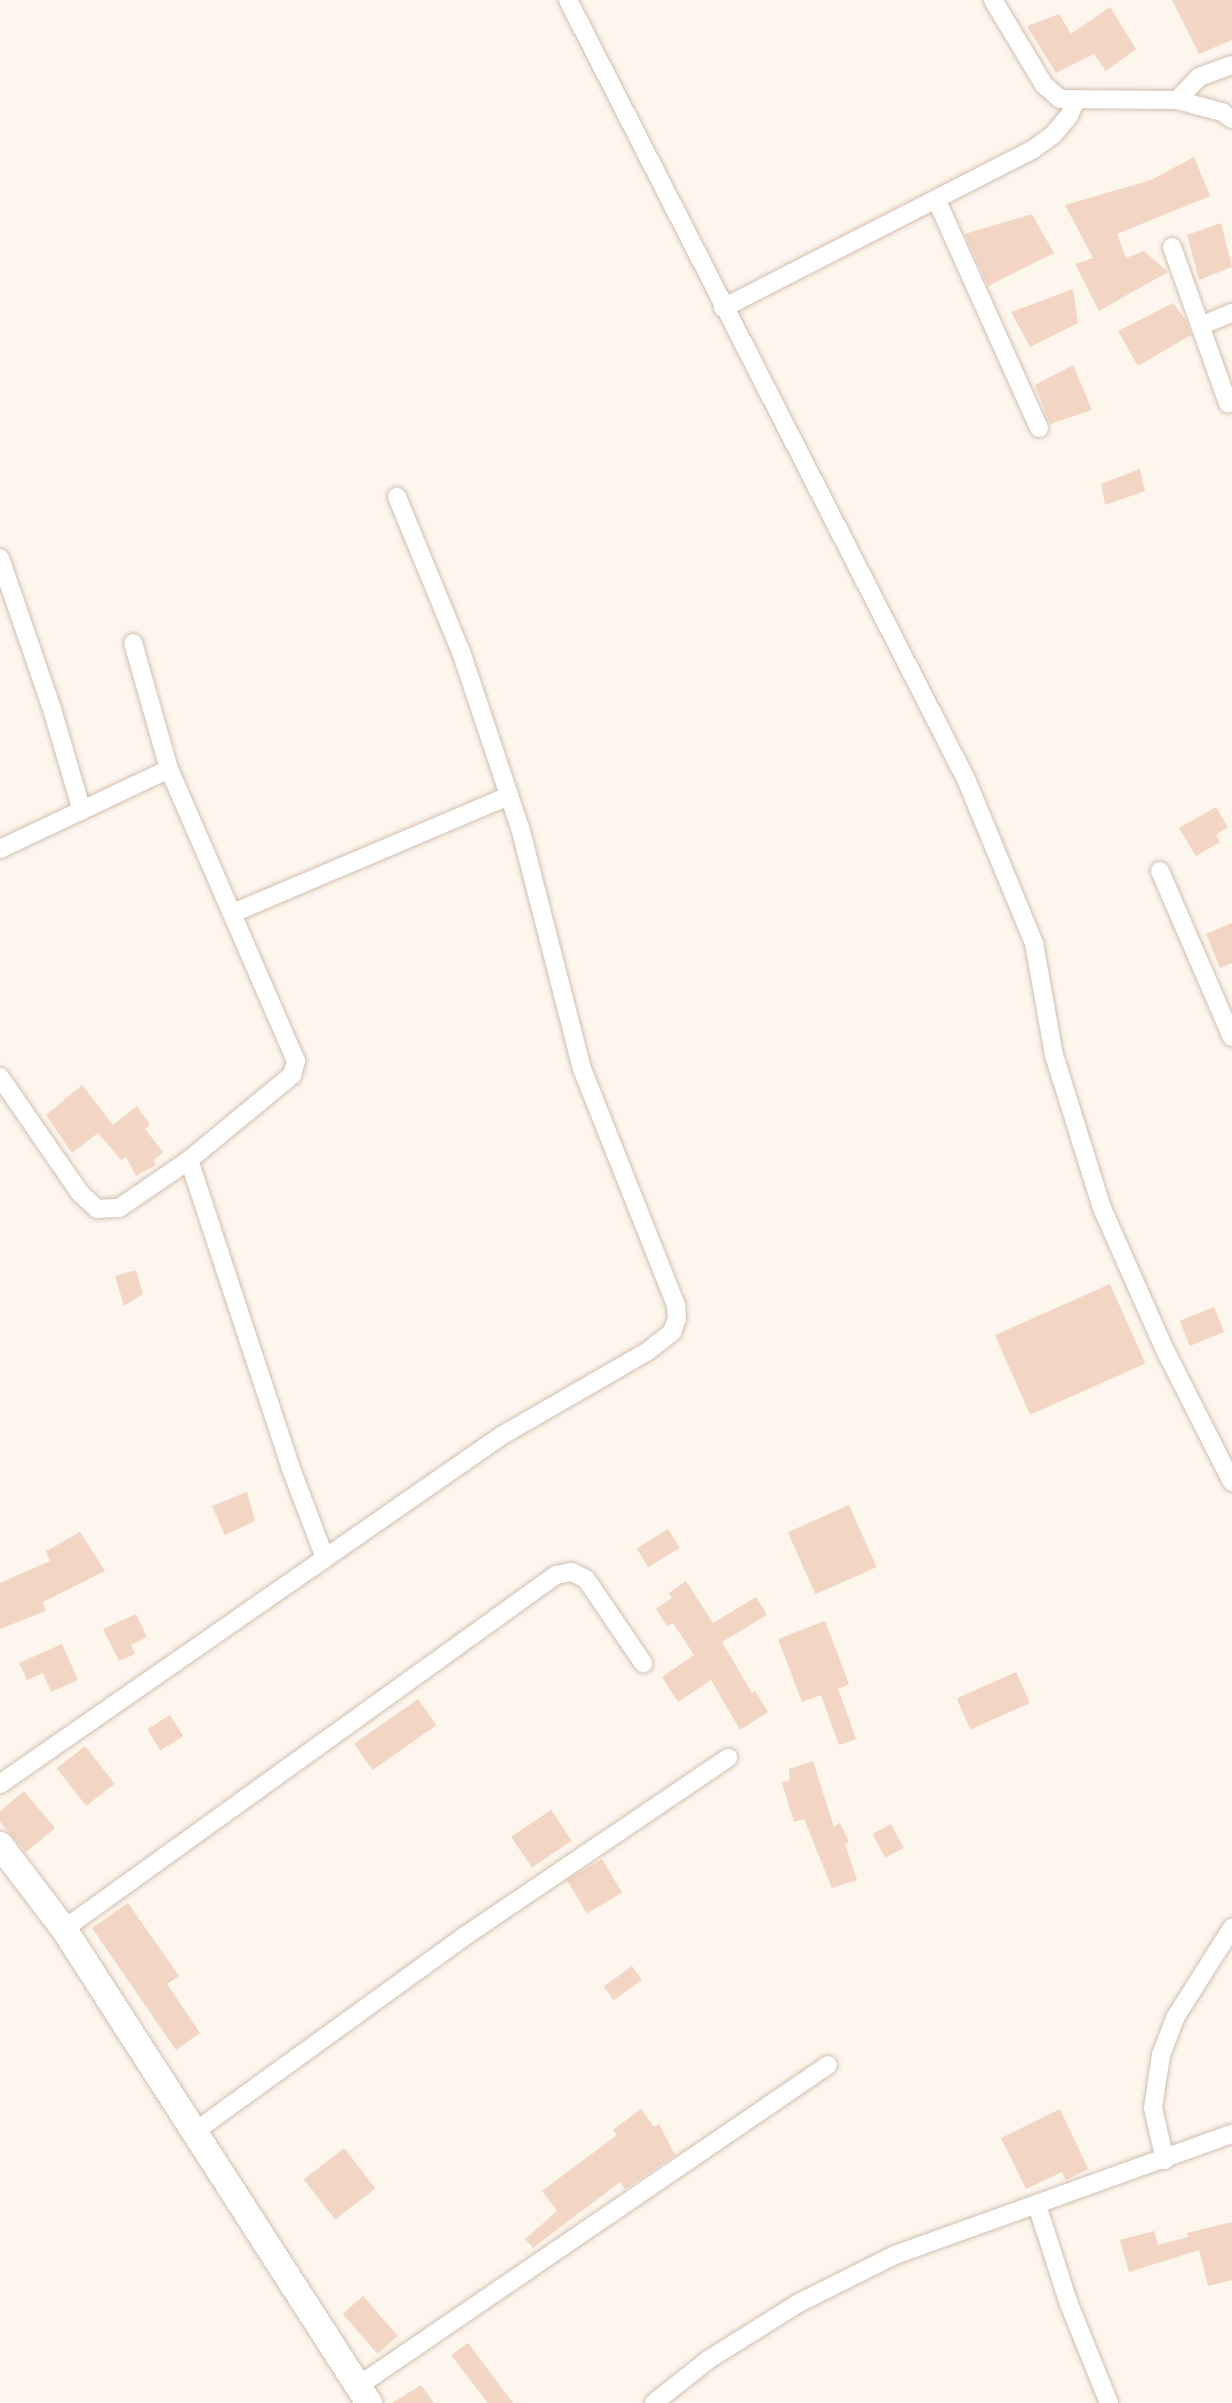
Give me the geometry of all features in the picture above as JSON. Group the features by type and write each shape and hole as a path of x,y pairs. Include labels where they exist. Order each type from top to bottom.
{"street":[{"path":"568,0 966,779 1034,943 1054,1055 1102,1208 1164,1348 1232,1482"},
{"path":"993,0 1044,85 1060,99 1075,102 1177,100 1222,112 1232,119"},
{"path":"1177,100 1199,77 1232,65"},
{"path":"723,308 1032,150 1053,135 1069,116 1075,102"},
{"path":"937,201 1039,428"},
{"path":"1172,247 1228,403"},
{"path":"1202,325 1232,313"},
{"path":"0,1784 501,1436 648,1351 672,1332 677,1319 676,1305 582,1069 509,796 461,652 397,497"},
{"path":"0,558 52,709 82,811"},
{"path":"0,1077 80,1193 97,1209 119,1208 189,1160 285,1083 296,1061 169,769 133,643"},
{"path":"0,849 169,769"},
{"path":"233,913 509,796"},
{"path":"1160,871 1232,1037"},
{"path":"189,1160 290,1466 325,1558"},
{"path":"64,1929 556,1575 572,1572 586,1579 643,1663"},
{"path":"197,2130 465,1936 728,1758"},
{"path":"0,1845 64,1929 197,2130 364,2394 828,2065"},
{"path":"1165,2160 1153,2108 1161,2055 1175,2018 1232,1928"},
{"path":"654,2403 708,2360 799,2303 895,2255 1232,2134"},
{"path":"1037,2205 1069,2304 1109,2403"}],"building":[{"path":"1172,0 1232,0 1232,40 1199,54"},
{"path":"1110,7 1136,49 1106,71 1094,54 1056,73 1027,26 1059,14 1071,34"},
{"path":"1194,157 1210,196 1117,234 1126,258 1144,251 1168,272 1099,311 1075,264 1093,258 1065,205 1151,180"},
{"path":"1032,214 1054,253 988,286 965,234"},
{"path":"1221,223 1232,267 1199,280 1187,235"},
{"path":"1073,289 1078,323 1030,347 1011,312"},
{"path":"1173,303 1185,319 1191,335 1138,366 1118,331"},
{"path":"1073,365 1092,410 1050,424 1035,385"},
{"path":"1140,469 1145,491 1105,505 1101,484"},
{"path":"1216,807 1228,827 1216,835 1220,842 1196,856 1179,828"},
{"path":"1232,923 1232,963 1220,968 1206,934"},
{"path":"82,1085 113,1125 137,1106 150,1125 145,1129 163,1152 154,1160 156,1165 136,1176 126,1157 121,1160 98,1133 72,1153 46,1115"},
{"path":"136,1270 143,1294 124,1306 115,1276"},
{"path":"1110,1284 1145,1363 1030,1415 995,1335"},
{"path":"1214,1307 1224,1332 1190,1346 1180,1321"},
{"path":"247,1492 255,1521 225,1535 212,1506"},
{"path":"849,1505 877,1567 815,1594 788,1532"},
{"path":"668,1529 680,1548 648,1567 637,1549"},
{"path":"80,1532 105,1571 43,1602 46,1611 0,1629 0,1583 50,1561 46,1551"},
{"path":"686,1581 713,1623 756,1597 767,1615 722,1642 752,1693 755,1691 768,1712 740,1730 711,1680 678,1702 662,1677 694,1655 673,1623 667,1626 656,1609 672,1598 669,1593"},
{"path":"136,1614 147,1637 131,1645 135,1654 119,1661 103,1629"},
{"path":"825,1621 849,1684 838,1689 856,1739 839,1745 821,1695 802,1702 778,1639"},
{"path":"62,1644 78,1680 51,1692 43,1673 27,1680 19,1663"},
{"path":"1016,1672 1030,1703 970,1729 957,1698"},
{"path":"418,1699 436,1725 372,1770 354,1744"},
{"path":"170,1715 183,1736 160,1751 147,1729"},
{"path":"85,1746 115,1784 86,1806 57,1768"},
{"path":"813,1761 834,1827 840,1823 849,1842 845,1844 857,1880 832,1888 804,1819 794,1822 782,1783 790,1780 789,1769"},
{"path":"24,1791 55,1828 26,1852 0,1822 0,1811"},
{"path":"551,1810 572,1841 532,1868 511,1837"},
{"path":"891,1824 904,1848 885,1858 872,1834"},
{"path":"602,1859 622,1892 587,1914 567,1880"},
{"path":"128,1903 179,1976 167,1984 200,2033 176,2050 92,1928"},
{"path":"632,1966 642,1980 614,2000 604,1987"},
{"path":"641,2109 654,2127 659,2124 675,2155 625,2189 620,2182 533,2248 525,2239 557,2211 542,2191 617,2135 613,2130"},
{"path":"1060,2109 1088,2169 1066,2180 1062,2172 1026,2189 1001,2138"},
{"path":"344,2148 375,2188 335,2220 304,2179"},
{"path":"1232,2222 1232,2280 1208,2286 1199,2250 1129,2272 1120,2240 1154,2231 1158,2245 1188,2237 1187,2233"},
{"path":"363,2296 398,2336 377,2354 343,2314"},
{"path":"468,2343 513,2403 488,2403 451,2355"},
{"path":"421,2385 434,2403 392,2403"}]}
